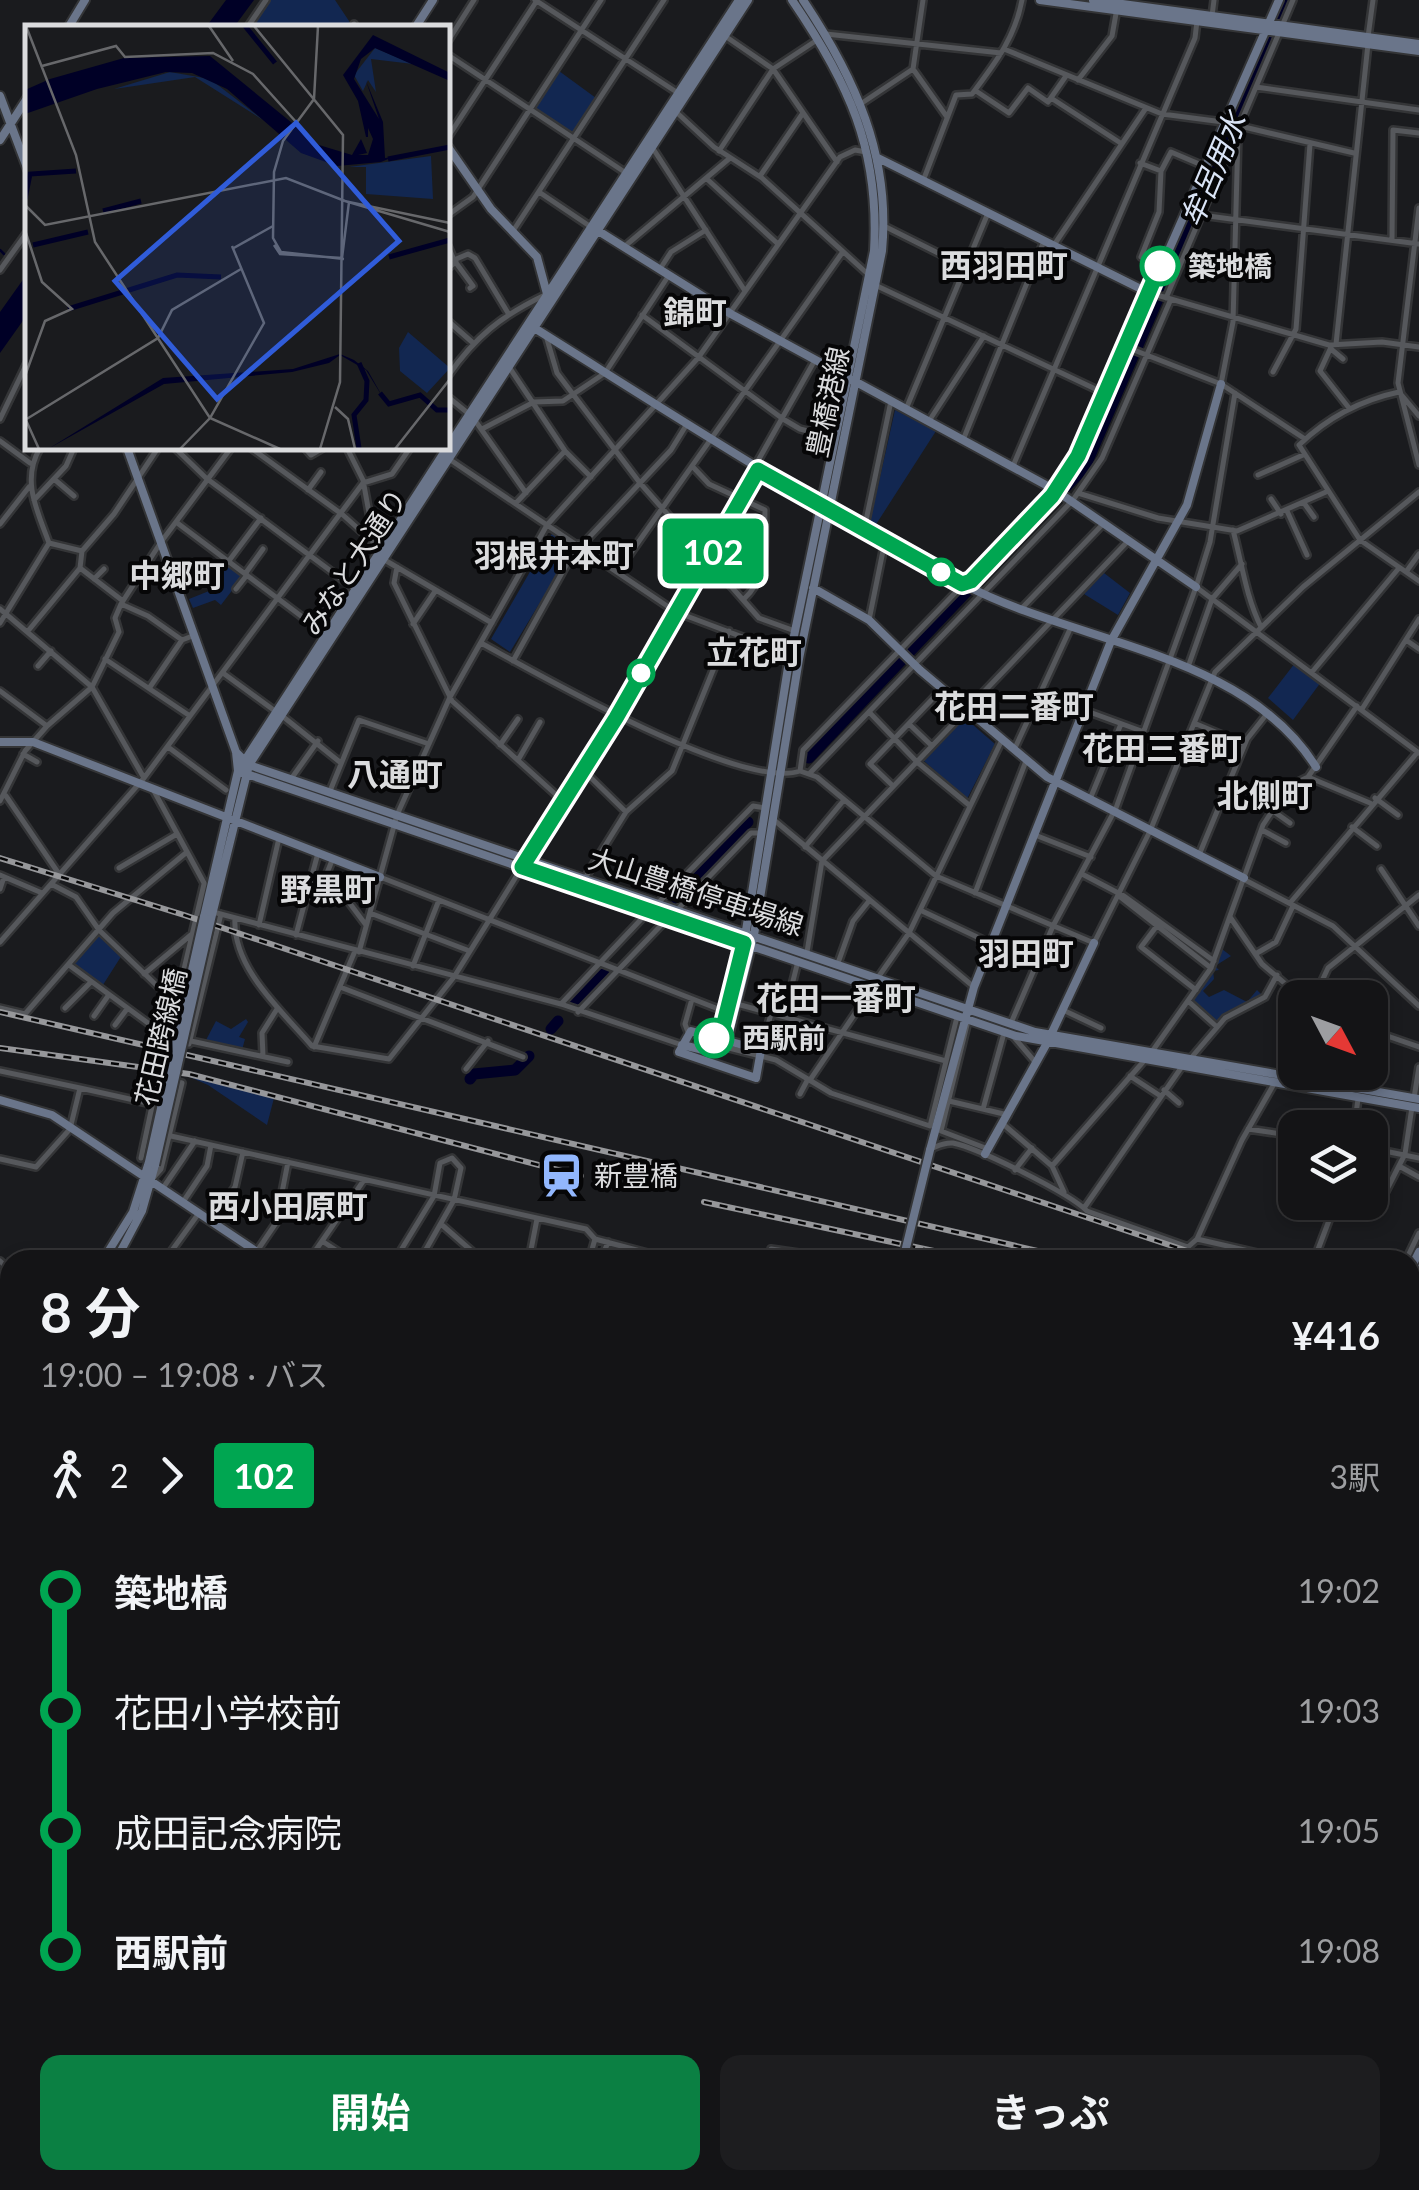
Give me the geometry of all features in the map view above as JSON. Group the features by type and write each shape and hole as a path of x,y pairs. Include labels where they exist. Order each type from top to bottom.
{"street":[{"path":"70,25 85,0"},
{"path":"249,25 266,0"},
{"path":"417,25 433,0"},
{"path":"450,39 474,0"},
{"path":"450,135 536,0 682,95"},
{"path":"450,212 477,190 601,0"},
{"path":"513,231 664,0"},
{"name":"みなと大通り","path":"278,713 449,459 739,0"},
{"name":"みなと大通り","path":"682,95 748,0"},
{"name":"豊橋港線","path":"749,939 774,820 790,655 850,379 870,276 875,224 868,153 838,71 822,36 792,0"},
{"name":"豊橋港線","path":"749,939 766,808 814,588 834,438 875,285 884,226 878,158 862,103 803,0"},
{"path":"862,103 913,69 924,0"},
{"path":"923,182 956,94 975,90 1003,51 1017,27 1022,0"},
{"path":"1040,0 1212,16 1419,48"},
{"path":"1093,0 1196,22 1274,28"},
{"path":"1212,16 1214,0"},
{"path":"972,589 971,581 1067,494 1078,456 1106,394 1136,351 1161,297 1160,266 1204,166 1256,87 1279,0"},
{"path":"800,771 802,750 907,657 1102,458 1136,351 1201,215 1232,125 1274,28 1293,0"},
{"path":"1350,408 1320,371 1333,346 1373,0"},
{"path":"1078,80 1112,36 1117,5"},
{"path":"1012,466 1195,38 1196,22"},
{"path":"725,36 774,69 837,162"},
{"path":"719,151 774,69 822,36 1003,51 1162,114 1232,125 1354,153"},
{"path":"450,56 630,176"},
{"path":"913,69 947,118"},
{"path":"975,90 1009,112 1028,88 1048,102 1066,76"},
{"path":"1256,87 1419,110"},
{"path":"0,96 25,163"},
{"path":"1051,98 1119,142"},
{"path":"0,140 25,101"},
{"path":"963,440 1049,243 1146,108"},
{"path":"673,109 719,151 760,177 870,276"},
{"name":"みなと大通り","path":"630,176 652,148 673,109"},
{"path":"760,177 804,113"},
{"path":"688,1032 761,1053 831,1093 930,1126 946,1061 1111,642 1180,522 1221,384 1233,318 1237,219 1232,125"},
{"path":"1392,240 1394,130 1419,133"},
{"path":"1274,372 1298,314 1301,228 1310,144"},
{"path":"652,148 745,291"},
{"path":"450,150 477,190 541,262 548,294 508,313 472,342 450,373"},
{"path":"314,1047 358,952 396,819 429,744 450,698 548,524 698,358 847,152 868,153 1161,297 1333,346 1419,347"},
{"path":"1160,266 1142,257 1160,212 1161,171 1171,152 1204,166"},
{"path":"625,246 730,158"},
{"path":"1140,163 1161,171"},
{"path":"707,179 778,244"},
{"path":"539,192 730,314 1067,494 1259,630 1419,752 1373,801 1292,905 1276,942 1256,954"},
{"path":"1419,208 1401,344 1399,392 1419,465"},
{"path":"906,408 988,213"},
{"path":"1201,215 1417,244"},
{"path":"884,226 964,266"},
{"name":"みなと大通り","path":"450,443 509,367 548,294 595,228"},
{"path":"660,269 670,252 706,230"},
{"path":"0,270 25,236"},
{"path":"450,250 473,286 470,288"},
{"path":"618,572 842,253"},
{"path":"450,266 468,254 475,258 508,313"},
{"path":"482,429 534,402 564,401 605,373 670,275"},
{"path":"875,285 1106,394"},
{"path":"1407,298 1419,299"},
{"path":"642,315 784,419 800,429 834,438"},
{"path":"450,323 472,342"},
{"path":"531,326 824,509 972,589 1212,679 1269,712 1293,733 1316,767"},
{"path":"928,421 984,336"},
{"path":"547,337 557,373 640,483 710,557 759,618 795,631"},
{"path":"1333,346 1343,359"},
{"path":"1136,351 1221,384 1305,439"},
{"path":"235,918 237,943 277,1009 314,1047 389,1059 454,977 467,950 584,771 710,557 815,360"},
{"path":"0,419 25,367"},
{"path":"509,367 565,451 592,478"},
{"path":"1399,392 1350,408 1298,445 1362,542 1419,581"},
{"path":"1399,392 1419,416"},
{"path":"983,1108 1009,1029 1054,926 1114,813 1196,587 1211,528 1235,393"},
{"path":"450,399 482,429 526,492"},
{"path":"864,530 891,400"},
{"path":"513,661 579,545 672,450 687,423"},
{"path":"0,442 30,464"},
{"path":"39,450 30,464 30,486 49,543"},
{"path":"34,500 73,450"},
{"path":"128,450 245,768"},
{"path":"28,632 80,568 82,551 114,514 156,450"},
{"path":"177,450 209,480 355,588"},
{"path":"60,874 3,798 23,754 47,726 92,687 119,632 115,618 122,603 161,542 230,450"},
{"path":"254,450 341,513 378,546"},
{"path":"349,450 363,484 378,546"},
{"path":"0,942 142,780 363,484 392,474 409,450"},
{"name":"みなと大通り","path":"212,916 208,885 245,768 378,546 445,450"},
{"path":"516,502 565,451"},
{"path":"1258,475 1303,456"},
{"path":"449,459 676,612 790,655"},
{"path":"693,467 709,484 766,510 764,562 756,587 744,599"},
{"path":"308,490 321,472"},
{"path":"54,479 74,496"},
{"path":"0,524 30,486"},
{"path":"1067,494 1180,522 1233,530 1326,492"},
{"path":"986,1151 1049,1039 1150,832 1212,679 1303,587 1419,492"},
{"path":"1271,499 1284,512 1307,555"},
{"path":"1304,503 1314,518"},
{"path":"228,562 261,518"},
{"path":"176,522 325,634"},
{"path":"1022,608 1105,522"},
{"path":"1233,530 1247,596 1259,630"},
{"path":"273,539 279,532"},
{"path":"806,952 822,861 1129,540"},
{"path":"870,620 885,541"},
{"path":"49,543 82,551"},
{"path":"0,622 3,611 49,543"},
{"path":"236,589 264,549"},
{"path":"1312,672 1419,554"},
{"path":"383,559 492,622"},
{"path":"1187,669 1212,599 1242,564"},
{"path":"397,567 394,583 450,698 564,802"},
{"path":"80,568 122,603 182,640"},
{"path":"94,579 104,569"},
{"path":"814,588 870,620 942,689 1056,783 1333,926 1419,1006"},
{"path":"813,775 869,712 907,657 972,589"},
{"path":"413,624 436,590"},
{"path":"3,611 92,687 142,780"},
{"path":"1151,1052 1211,968 1262,830 1273,811 1288,787 1308,777 1316,767 1419,619"},
{"path":"1014,750 1071,628"},
{"path":"585,878 626,812 672,771 729,632"},
{"path":"149,688 182,640 194,635"},
{"path":"1406,640 1419,649"},
{"path":"481,643 616,718 776,776 800,771 813,775 936,876 1094,943"},
{"path":"38,666 51,651"},
{"path":"105,659 190,716"},
{"path":"223,672 318,741 341,764"},
{"path":"893,786 870,764 942,689"},
{"path":"0,690 47,726"},
{"path":"1084,710 1144,732"},
{"path":"869,712 916,762 970,806"},
{"path":"1199,855 1244,744 1269,712"},
{"path":"500,744 518,719"},
{"path":"330,792 358,720 429,744"},
{"path":"518,760 540,722"},
{"path":"1194,723 1244,744"},
{"path":"909,724 932,746"},
{"path":"1089,800 1120,724"},
{"path":"880,976 920,910 1002,740"},
{"path":"291,780 318,741"},
{"path":"0,742 33,742 142,780 152,788 727,1012"},
{"path":"168,747 226,790"},
{"path":"23,754 37,762"},
{"path":"974,893 1026,760"},
{"name":"大山豊橋停車場線","path":"245,768 330,792 396,819"},
{"name":"大山豊橋停車場線","path":"245,768 666,916 806,952 880,976 964,1014"},
{"path":"584,771 626,812"},
{"path":"1308,777 1373,801 1398,815"},
{"path":"68,965 169,1038 192,934 208,885 152,788"},
{"path":"805,847 844,800"},
{"path":"659,902 752,806 766,808"},
{"path":"1273,811 1290,823"},
{"name":"みなと大通り","path":"212,916 230,818"},
{"path":"774,820 974,987"},
{"path":"1352,827 1377,846"},
{"path":"1262,830 1286,844"},
{"path":"675,908 750,833 762,832"},
{"path":"119,868 178,834"},
{"path":"1035,835 1091,857"},
{"path":"259,925 279,838"},
{"path":"0,1008 25,1014 98,930 187,852"},
{"path":"296,936 318,853"},
{"path":"333,858 328,874 366,925"},
{"name":"大山豊橋停車場線","path":"524,864 585,878 659,902 798,960 964,1014"},
{"path":"1380,869 1419,926"},
{"path":"1082,874 1214,961"},
{"path":"0,889 2,876 42,893"},
{"path":"51,884 76,896 98,930 176,1004"},
{"path":"1118,895 1211,968"},
{"path":"1322,980 1328,968 1419,895"},
{"path":"414,966 439,900"},
{"path":"838,963 853,920 869,900"},
{"path":"920,910 992,944"},
{"path":"561,1004 651,911"},
{"path":"370,912 467,950"},
{"path":"288,1062 190,1042 212,916 235,918 561,1004 700,1052 719,1043 737,1004 749,939"},
{"name":"花田跨線橋","path":"148,1162 212,916"},
{"path":"578,1012 666,916"},
{"path":"1230,916 1256,954 1282,980"},
{"path":"1156,927 1141,946 1196,990"},
{"path":"144,974 192,934"},
{"path":"719,1043 749,939"},
{"path":"784,1017 798,960"},
{"path":"1190,1060 1218,1026 1264,997 1277,975"},
{"path":"65,1008 90,983"},
{"path":"800,1094 873,986"},
{"path":"340,987 523,1057"},
{"path":"94,1016 108,996"},
{"path":"692,999 685,1024 688,1032 679,1052 756,1078 771,1013"},
{"path":"1188,1001 1218,1026"},
{"path":"737,1004 946,1061"},
{"path":"116,1026 127,1009"},
{"path":"263,1057 262,1032 277,1009"},
{"path":"1062,1010 1100,1028"},
{"path":"964,1014 1142,1062 1277,1078 1358,1099 1416,1103"},
{"path":"964,1014 941,1131 986,1151 1084,1208 1188,1247 1198,1239 1248,1129 1277,1078"},
{"path":"900,1250 964,1014"},
{"path":"1009,1029 1036,1063"},
{"path":"1388,1036 1419,1046"},
{"path":"1049,1039 1151,1052 1416,1103"},
{"path":"466,1069 488,1042"},
{"path":"1052,1166 1142,1062"},
{"path":"1388,1188 1405,1154 1419,1067"},
{"path":"1084,1208 1181,1068"},
{"path":"0,1071 152,1104"},
{"path":"1130,1076 1180,1103"},
{"path":"109,1250 148,1179 162,1169 182,1083 158,1078 152,1104 148,1179 142,1211 122,1250"},
{"path":"0,1158 36,1167 70,1129 80,1088"},
{"path":"1356,1110 1358,1099"},
{"path":"0,1100 52,1115 255,1250"},
{"path":"949,1102 1008,1114"},
{"path":"1003,1124 1052,1166 1066,1195"},
{"path":"1248,1129 1278,1133"},
{"path":"171,1136 586,1229 595,1239 637,1250"},
{"path":"163,1188 195,1141"},
{"path":"930,1150 948,1142 986,1151"},
{"path":"183,1202 208,1166 212,1145"},
{"path":"1014,1170 1032,1148"},
{"path":"1388,1151 1419,1158"},
{"path":"211,1221 235,1187 243,1152"},
{"path":"402,1250 434,1196 440,1163 452,1158 461,1168 454,1200 426,1250"},
{"path":"258,1250 276,1222 288,1162"},
{"path":"1399,1166 1419,1176"},
{"path":"316,1250 364,1180"},
{"path":"172,1250 199,1212"},
{"path":"531,1250 538,1218"},
{"path":"1318,1250 1329,1220"},
{"path":"441,1224 471,1250"},
{"path":"591,1250 595,1239"},
{"path":"1198,1239 1245,1250"},
{"path":"322,1242 335,1250"},
{"path":"605,1250 608,1242"}],"shaded area":[{"path":"226,0 254,0 235,25 207,25"},
{"path":"270,0 335,0 352,25 253,25"},
{"path":"559,71 596,98 571,135 533,108"},
{"path":"25,277 25,318 0,353 0,312"},
{"path":"895,410 936,431 875,526 870,522"},
{"path":"553,532 573,548 510,652 491,639"},
{"path":"221,560 243,576 221,605 215,600 193,608 189,599 209,591"},
{"path":"1104,573 1130,593 1118,615 1084,594"},
{"path":"1295,663 1321,682 1293,720 1268,698"},
{"path":"965,718 995,744 967,799 924,761"},
{"path":"99,934 122,955 101,988 73,962"},
{"path":"1222,949 1231,956 1215,966 1219,970 1213,971 1214,979 1203,991 1209,997 1224,990 1247,1002 1257,990 1263,996 1216,1023 1192,999"},
{"path":"246,1019 239,1037 245,1039 242,1050 205,1042 216,1021 231,1029"},
{"path":"183,1074 274,1098 267,1125 208,1085"}],"waterway":[{"name":"牟呂用水","path":"809,758 1085,467 1288,0"},
{"path":"0,250 4,254"},
{"name":"牟呂用水","path":"676,898 748,822"},
{"name":"牟呂用水","path":"575,1002 604,972"},
{"name":"牟呂用水","path":"551,1029 558,1021"},
{"name":"牟呂用水","path":"470,1079 474,1074 515,1070 529,1056"}],"railway":[{"path":"0,858 184,915 1184,1250"},
{"path":"0,1012 1034,1250"},
{"path":"0,1048 189,1074 581,1176"},
{"path":"704,1202 929,1250"}],"bus line":[{"name":"102","path":"714,1038 720,1039 744,943 522,867 616,718 758,470 962,584 971,581 1052,496 1078,456 1160,266"}],"place":[{"name":"築地橋","path":"1160,266"},
{"name":"西駅前","path":"714,1038"},
{"name":"新豊橋","path":"561,1176"}],"district":[{"name":"西羽田町","path":"1004,266"},
{"name":"錦町","path":"695,313"},
{"name":"羽根井本町","path":"554,556"},
{"name":"中郷町","path":"177,576"},
{"name":"立花町","path":"754,653"},
{"name":"花田二番町","path":"1014,707"},
{"name":"花田三番町","path":"1162,749"},
{"name":"八通町","path":"395,775"},
{"name":"北側町","path":"1265,796"},
{"name":"野黒町","path":"328,890"},
{"name":"羽田町","path":"1026,954"},
{"name":"花田一番町","path":"836,999"},
{"name":"西小田原町","path":"288,1207"}]}
